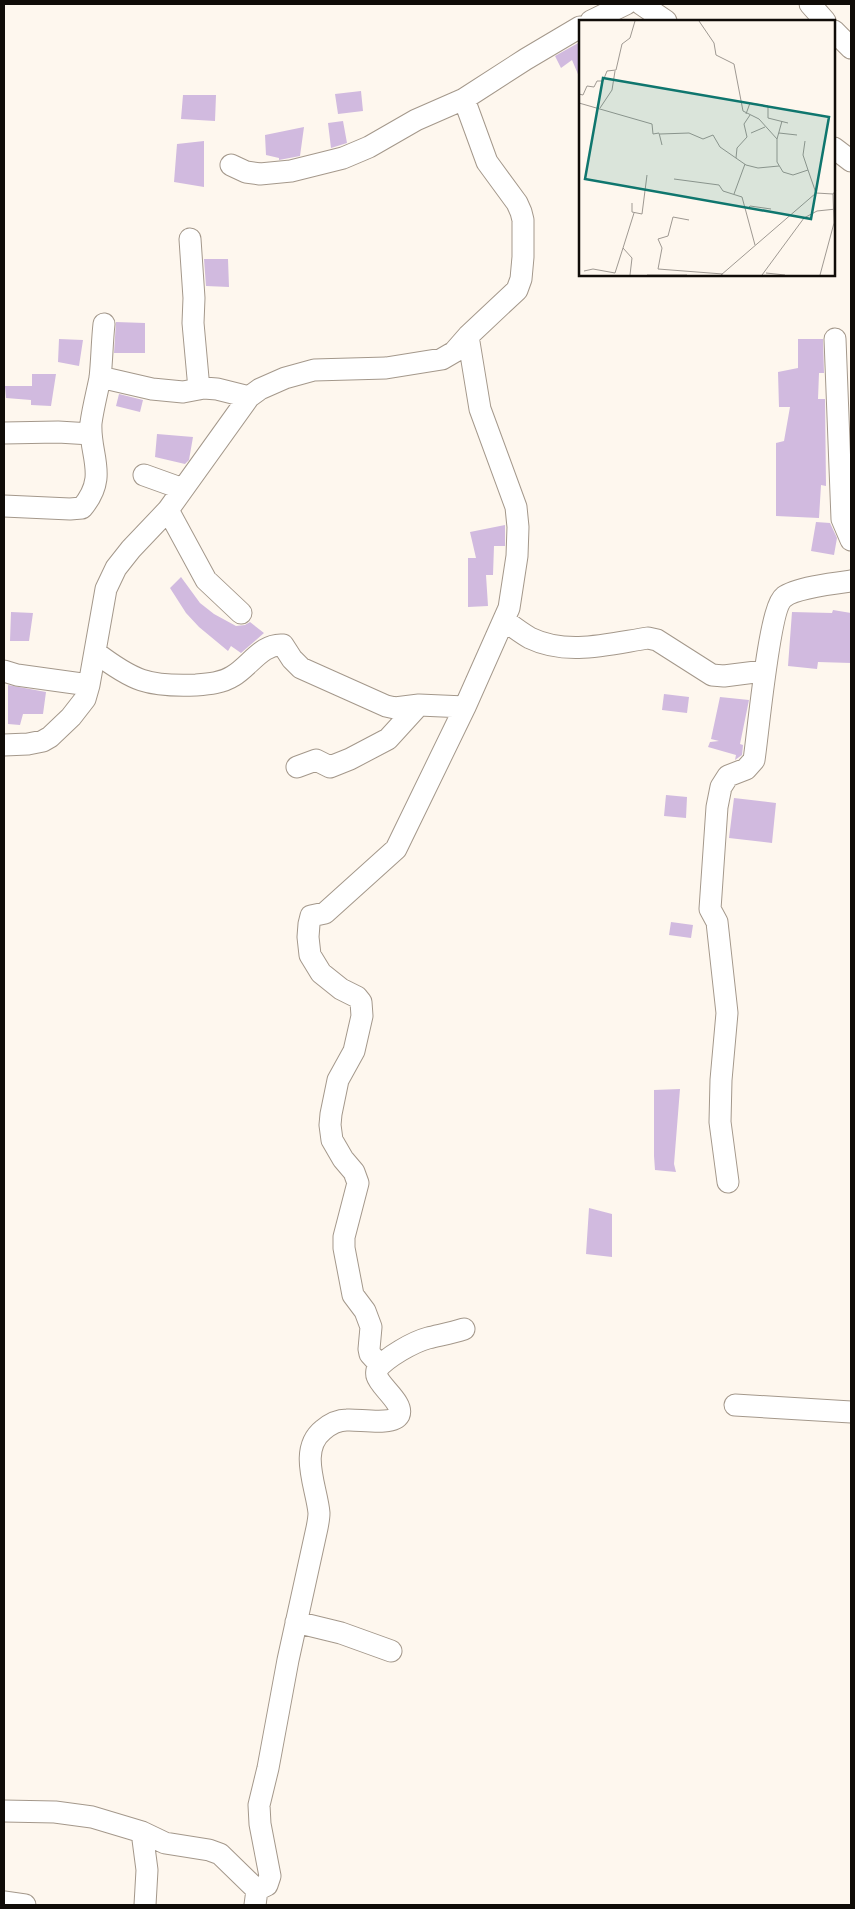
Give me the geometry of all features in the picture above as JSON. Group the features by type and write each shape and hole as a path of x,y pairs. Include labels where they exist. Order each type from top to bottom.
{"street":[{"path":"593,20 626,4"},
{"path":"641,4 665,20"},
{"path":"810,4 824,20"},
{"path":"231,165 246,172 260,174 291,171 343,158 370,147 416,120 464,99 526,58 579,28"},
{"path":"835,32 851,48"},
{"path":"4,744 28,744 43,741 50,737 71,717 85,699 106,589 116,568 168,510 249,397 260,389 285,378 314,370 386,368 442,360 454,352 468,336 517,290 521,279 523,256 523,220 517,203 487,162 464,99"},
{"path":"835,149 851,161"},
{"path":"190,239 194,298 193,323 199,389"},
{"path":"4,506 70,509 82,508 90,499 97,467 91,434 95,397 100,377 104,324"},
{"path":"380,1364 370,1354 371,1326 365,1311 353,1295 344,1248 344,1237 358,1183 354,1172 343,1159 332,1140 330,1125 338,1080 354,1051 362,1016 361,1002 357,997 341,989 321,973 310,955 309,924 312,916 325,913 396,849 465,707 510,608 517,556 518,527 516,506 480,409 468,336"},
{"path":"834,339 842,519 851,540"},
{"path":"100,377 152,389 184,392 199,389 216,389 249,397"},
{"path":"4,433 58,432 91,434"},
{"path":"144,475 183,489"},
{"path":"168,510 206,580 241,612"},
{"path":"728,1182 720,1122 721,1080 727,1013 717,922 710,909 717,807 721,787 728,776 746,769 754,760 764,671 777,610 781,600 791,594 851,580"},
{"path":"504,620 529,638 550,645 587,648 648,638 657,640 712,675 724,676 764,671"},
{"path":"95,652 128,675 152,684 177,686 224,681 234,676 270,646 283,645 292,659 301,668 386,706 395,708 420,705 465,707"},
{"path":"4,671 17,675 89,685"},
{"path":"297,767 316,760 330,767 350,759 388,739 420,705"},
{"path":"4,1811 56,1812 83,1816 120,1824 165,1843 209,1850 220,1854 256,1898 267,1885 270,1876 260,1824 259,1805 296,1622 318,1528 319,1513 310,1460 313,1445 321,1430 333,1424 346,1420 383,1421 394,1419 399,1415 400,1409 377,1377 377,1369 380,1364 412,1344 464,1329"},
{"path":"735,1405 851,1412"},
{"path":"296,1622 341,1633 391,1651"},
{"path":"142,1832 147,1870 145,1905"},
{"path":"4,1902 25,1905"}],"building":[{"path":"579,43 579,77 572,60 561,68 555,56"},
{"path":"361,91 363,111 338,114 335,94"},
{"path":"183,95 216,95 215,121 181,119"},
{"path":"343,121 347,143 331,148 328,123"},
{"path":"304,127 300,156 279,160 279,158 266,155 265,135"},
{"path":"204,141 204,187 174,182 177,144"},
{"path":"204,259 228,259 229,287 206,286"},
{"path":"116,322 145,323 145,353 114,353"},
{"path":"59,339 83,340 79,366 58,362"},
{"path":"798,339 823,339 824,373 819,373 818,399 825,399 826,486 821,485 819,518 776,516 776,443 784,441 790,407 779,407 778,372 798,368"},
{"path":"32,374 56,374 51,406 31,405 31,400 6,398 5,386 32,386"},
{"path":"119,394 143,400 140,412 116,406"},
{"path":"157,434 193,437 189,460 185,464 155,457"},
{"path":"816,522 830,523 837,538 834,555 811,551"},
{"path":"505,525 505,546 494,546 493,575 486,575 488,606 468,607 468,558 476,558 470,532"},
{"path":"181,577 200,603 214,614 236,626 245,625 250,622 264,633 241,653 231,646 228,651 199,627 186,613 170,588"},
{"path":"833,610 851,613 851,663 818,662 817,669 788,666 792,612 832,613"},
{"path":"11,612 33,613 29,641 10,641"},
{"path":"8,685 46,692 43,714 23,714 20,725 8,724"},
{"path":"664,694 689,697 687,713 662,710"},
{"path":"720,697 749,700 740,744 743,745 742,755 735,760 736,755 708,747 710,742 719,741 711,739"},
{"path":"666,795 687,797 686,818 664,816"},
{"path":"734,798 776,803 772,843 729,838"},
{"path":"671,922 693,925 691,938 669,935"},
{"path":"680,1089 674,1164 676,1172 655,1170 654,1090"},
{"path":"589,1208 612,1214 612,1257 586,1254"}]}
